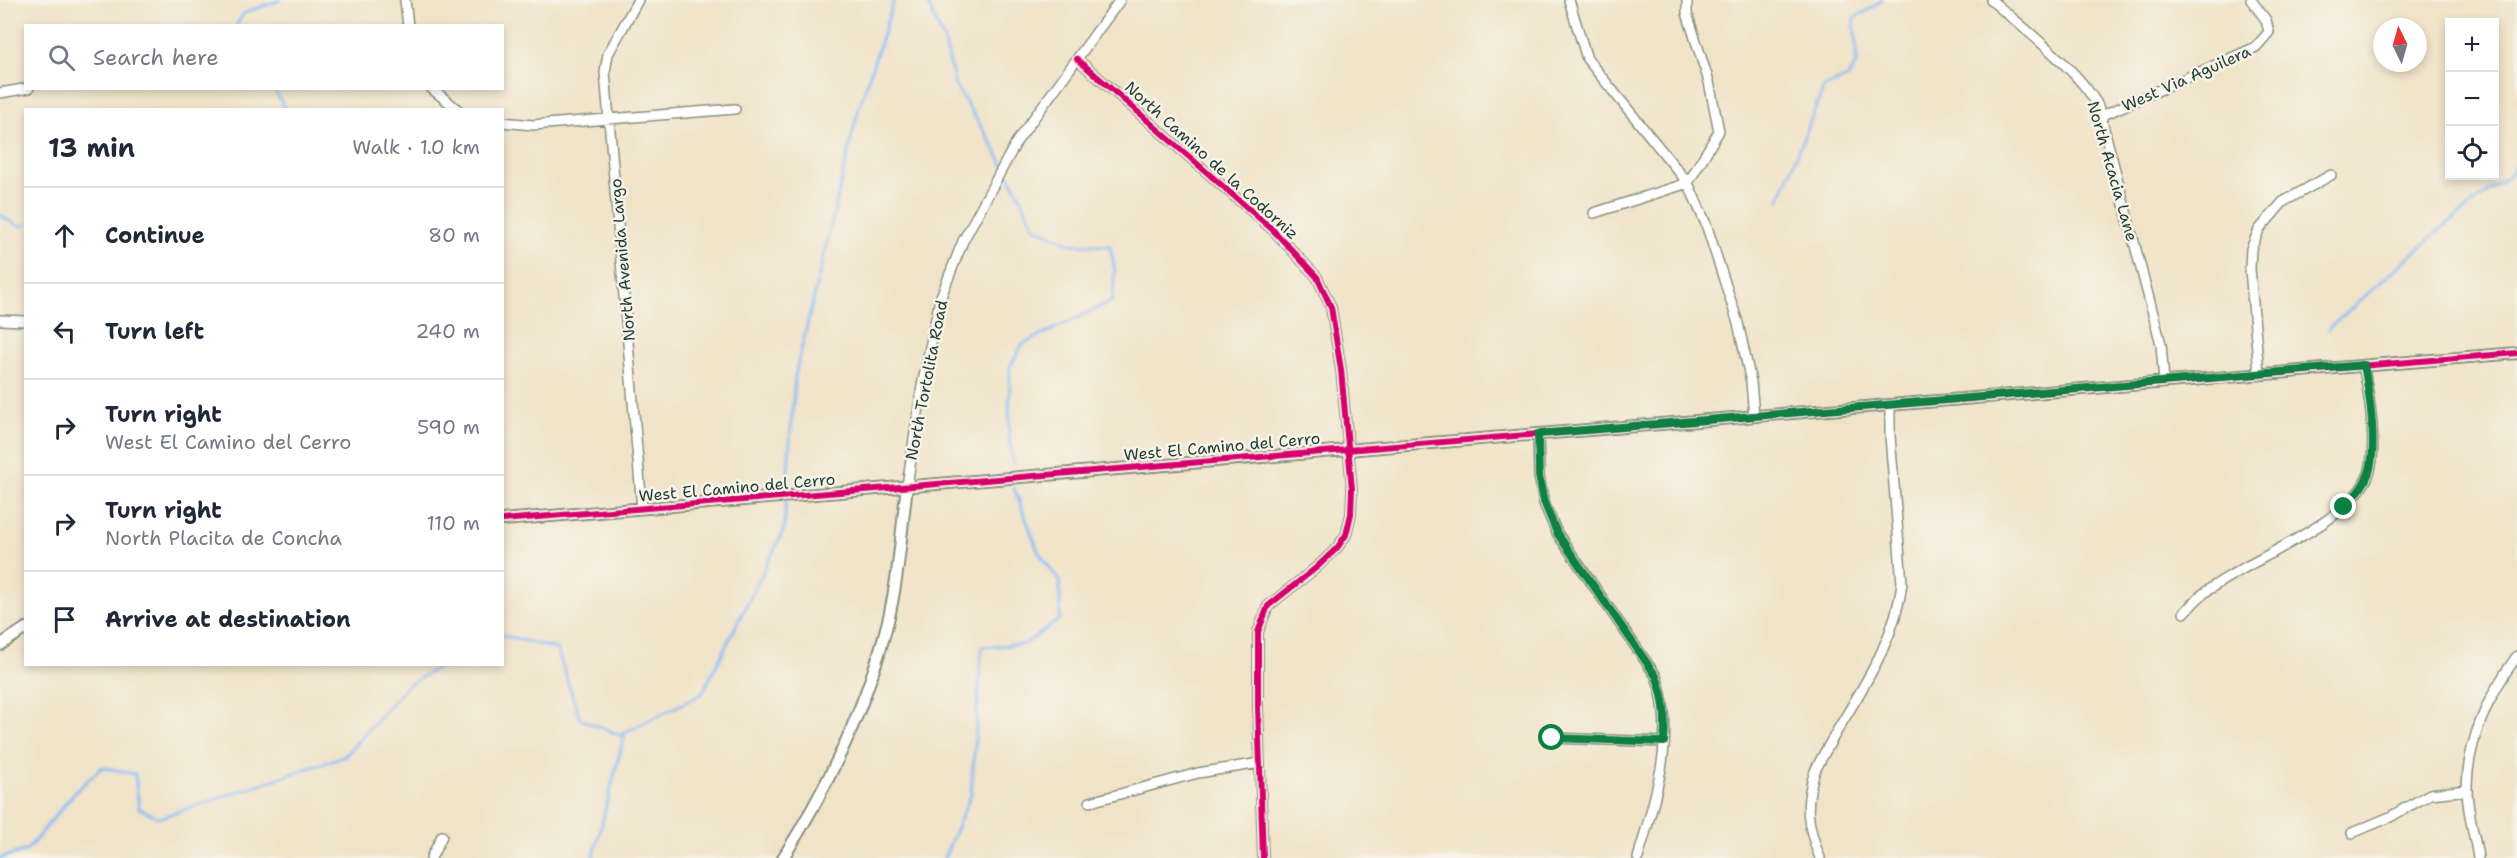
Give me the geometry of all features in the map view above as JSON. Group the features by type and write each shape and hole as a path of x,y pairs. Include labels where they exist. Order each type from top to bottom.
{"street":[{"path":"405,0 408,24"},
{"name":"North Avenida Largo","path":"638,0 608,54 605,72 642,508"},
{"name":"North Tortolita Road","path":"783,858 851,731 887,624 896,585 907,486 922,386 940,299 963,241 1017,141 1120,0"},
{"path":"1569,0 1587,59 1688,183 1706,224 1738,323 1751,382 1754,416"},
{"path":"1594,213 1688,183 1719,131 1708,82 1687,14 1687,0"},
{"name":"North Acacia Lane","path":"1991,0 2075,75 2091,93 2098,106 2099,117 2109,145 2161,344 2164,382"},
{"name":"West Via Aguilera","path":"2099,117 2256,47 2269,32 2266,20 2251,0"},
{"name":"North Camino de la Codorniz","path":"1077,59 1250,209 1305,262 1317,277 1331,307 1335,325 1352,489 1351,514 1346,535 1337,548 1268,606 1258,632 1263,858"},
{"path":"0,93 24,89"},
{"path":"433,90 456,108"},
{"path":"504,122 533,125 735,109"},
{"path":"2259,374 2250,269 2251,249 2259,231 2283,202 2331,175"},
{"path":"0,320 24,321"},
{"name":"West El Camino del Cerro","path":"504,520 2517,353"},
{"path":"2184,614 2203,594 2335,515 2354,498 2364,484 2371,467 2372,438 2364,365"},
{"path":"1820,858 1807,819 1809,791 1815,771 1881,655 1899,607 1902,583 1890,436 1890,405"},
{"path":"1538,434 1539,476 1544,502 1557,533 1656,676 1663,695 1666,718 1660,777 1638,858"},
{"path":"0,645 24,629"},
{"path":"2478,858 2467,790 2472,739 2502,677 2517,656"},
{"path":"1552,738 1664,742"},
{"path":"1090,802 1198,773 1260,763"},
{"path":"2352,833 2390,818 2430,794 2467,790"},
{"path":"431,858 442,836"}],"waterway":[{"path":"237,24 244,13 280,0"},
{"path":"786,494 795,376 858,111 894,0"},
{"path":"926,0 945,43 955,85 992,144 1034,227 1071,244 1110,246 1115,271 1112,301 1023,344 1010,367 1009,438 1013,463"},
{"path":"1779,200 1824,87 1848,77 1857,62 1854,18 1882,0"},
{"path":"274,90 285,108"},
{"path":"2328,329 2436,233 2512,173 2517,159"},
{"path":"0,215 18,226 24,225"},
{"path":"944,858 971,794 982,647 1025,644 1060,619 1060,582 1039,553 1014,488"},
{"path":"504,636 557,649 580,719 620,735 702,694 784,530 786,500"},
{"path":"0,858 27,850 75,792 102,767 135,774 139,808 159,818 345,756 408,685 441,666"},
{"path":"593,858 625,733"}],"cycle path":[{"path":"1077,59 1273,230 1317,277 1331,307 1341,370 1352,489 1351,514 1346,535 1337,548 1268,606 1258,632 1263,858"},
{"path":"504,520 2517,353"}],"route":[{"path":"1552,738 1664,742 1666,718 1663,695 1656,676 1557,533 1544,502 1539,476 1538,434 2364,365 2372,438 2371,467 2364,484 2344,507"}]}
